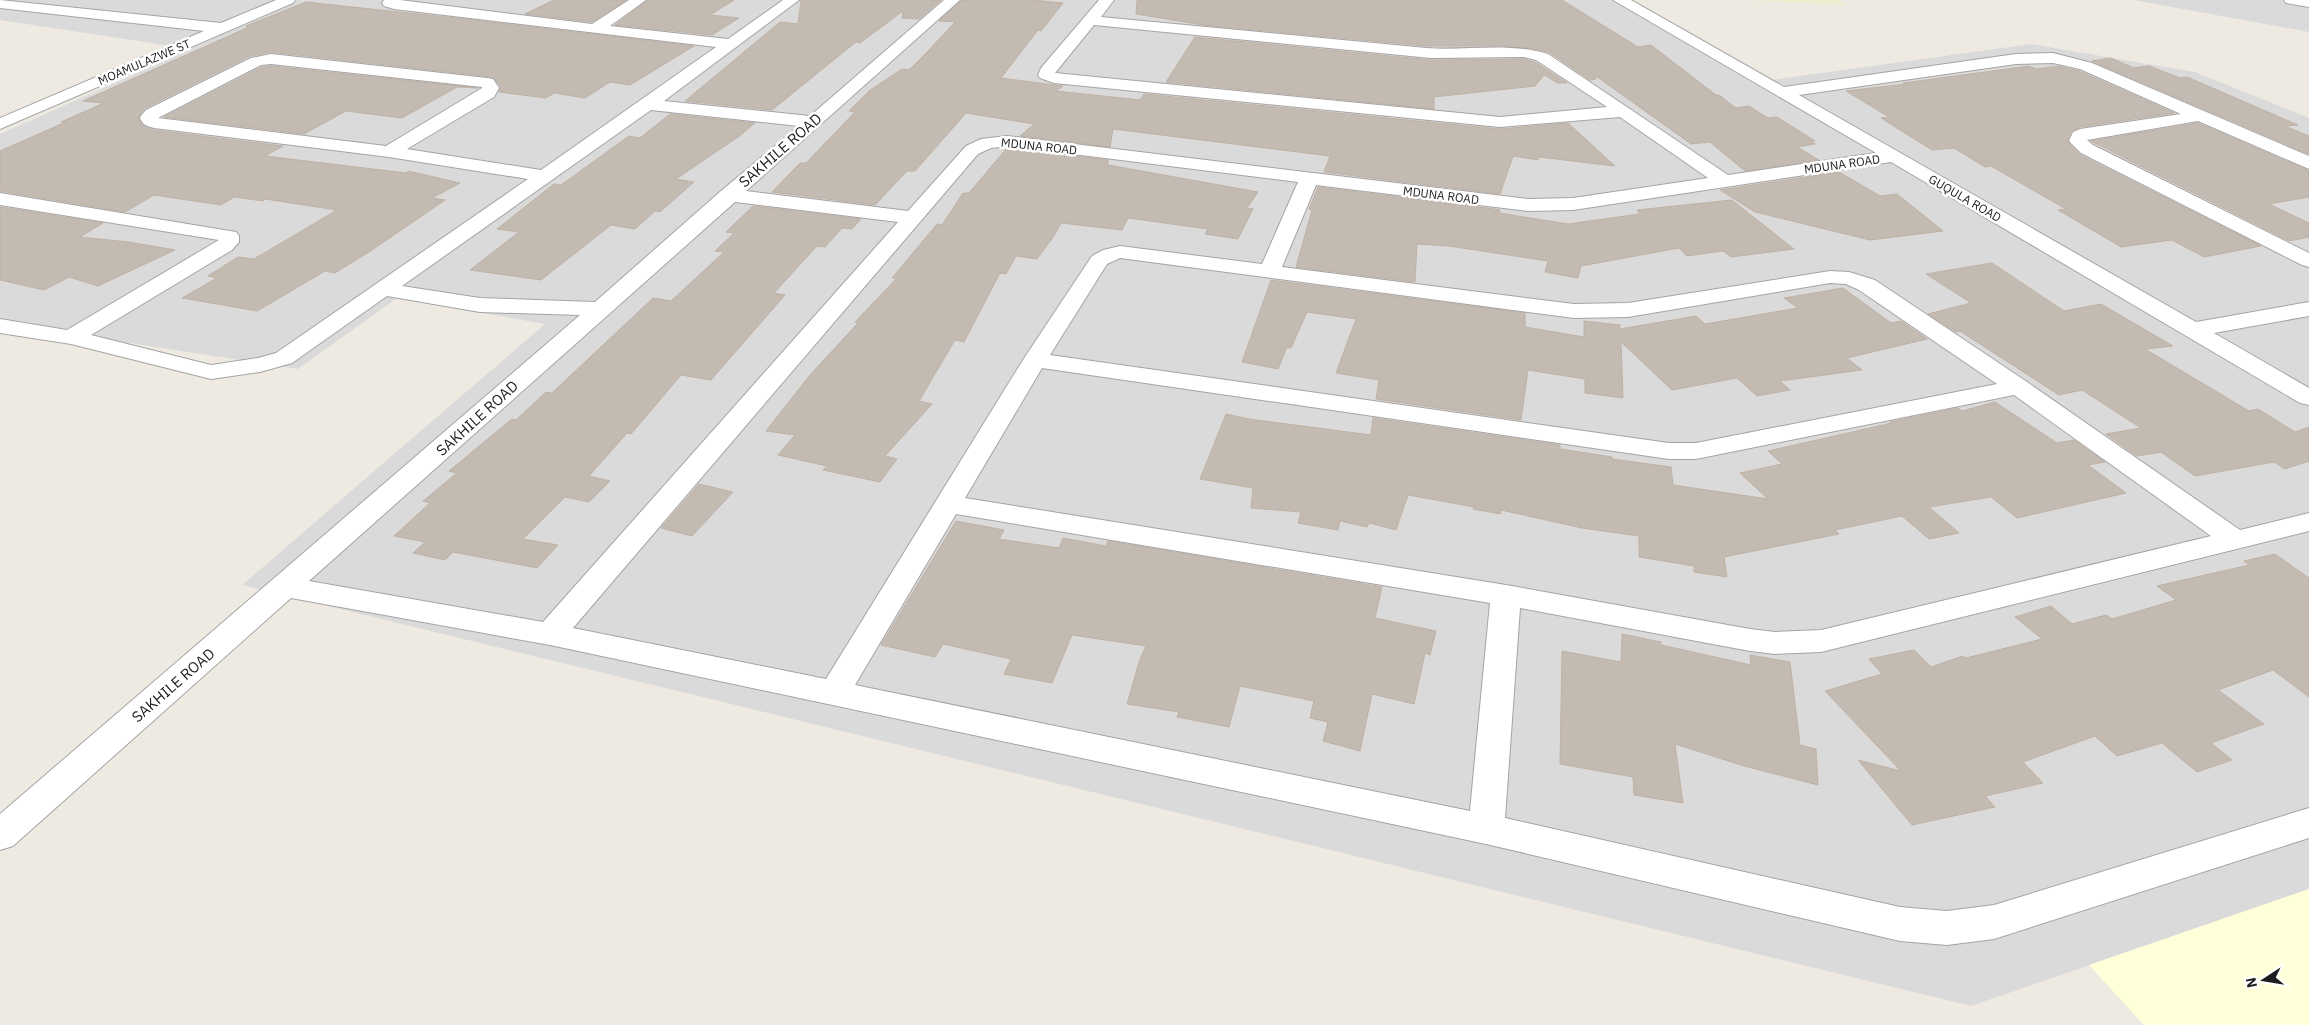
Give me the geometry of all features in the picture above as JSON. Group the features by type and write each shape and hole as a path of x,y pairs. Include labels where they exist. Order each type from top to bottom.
{"street":[{"name":"MOAMULAZWE ST","path":"0,124 288,0"},
{"path":"393,0 389,3 394,6 729,44"},
{"path":"594,29 639,0"},
{"path":"0,326 71,337 211,372 260,366 284,358 648,104 792,0"},
{"name":"SAKHILE ROAD","path":"0,835 286,587 728,195 953,0"},
{"path":"1107,0 1047,71 1046,75 1054,78 1500,122 1624,111"},
{"name":"GUQULA ROAD","path":"1620,0 1894,156 2309,398"},
{"path":"2291,0 2309,3"},
{"path":"0,4 223,28"},
{"path":"91,14 118,4"},
{"path":"1089,20 1426,53 1526,52 1542,57 1624,111 1724,181"},
{"path":"389,152 488,93 491,88 490,85 478,82 271,58 257,61 149,117 150,121 154,123 389,152 543,176"},
{"path":"1782,92 2016,59 2053,58 2096,70 2309,163"},
{"path":"648,104 813,122"},
{"path":"2199,116 2086,133 2078,136 2078,141 2087,149 2309,261"},
{"name":"MDUNA ROAD","path":"912,218 972,150 987,143 1007,141 1528,205 1552,206 1894,156"},
{"path":"1270,270 1309,178"},
{"path":"728,195 912,218"},
{"path":"0,199 229,236 229,242 224,246 71,337"},
{"path":"550,634 912,218"},
{"path":"834,693 1035,360 1099,260 1110,254 1130,252 1574,311 1602,312 1628,310 1830,277 1849,278 1867,285 2018,387 2235,540"},
{"path":"381,289 480,304 599,309"},
{"path":"2191,330 2309,309"},
{"path":"1035,360 1637,448 1669,451 1696,450 2018,387"},
{"path":"947,504 1506,595 1750,640 1800,643 1821,640 2309,522"},
{"path":"286,587 550,634 1486,829 1900,924 1947,928 1994,922 2309,822"},
{"path":"1486,829 1506,595"}],"shaded area":[{"path":"0,0 1629,0 1771,80 2031,44 2195,72 2309,118 2309,889 1971,1006 242,585 545,324 397,298 298,369 0,323 0,134 191,49 0,20"},
{"path":"1748,0 1839,0 1847,5"},
{"path":"2133,0 2309,0 2309,32"},
{"path":"2309,889 2309,1025 2144,1025 2089,965"}],"building":[{"path":"554,0 626,0 592,22 525,14"},
{"path":"648,0 734,0 710,15 739,18 712,35 615,25"},
{"path":"801,0 941,0 919,19 902,18 903,11 860,43 856,42 772,110 685,101 780,22 798,24"},
{"path":"962,0 1032,0 1063,3 1041,31 1038,30 1001,78 1063,86 1056,91 1140,100 1144,94 1500,129 1568,123 1615,166 1539,157 1538,160 1513,156 1500,194 1324,172 1330,156 1113,129 1110,147 1020,136 1034,124 966,113 915,171 907,171 875,205 772,192 800,163 806,163 855,112 849,111 869,91 902,69 909,70 928,51 955,22 939,21"},
{"path":"1137,0 1562,0 1638,47 1651,45 1736,108 1749,106 1768,118 1777,117 1815,141 1810,141 1815,144 1797,147 1819,160 1745,171 1710,142 1691,144 1596,76 1596,79 1590,80 1549,52 1503,46 1426,46 1203,25 1136,14"},
{"path":"306,2 694,46 630,85 610,82 585,98 554,93 546,98 499,92 501,87 493,77 271,52 250,56 145,108 139,116 139,120 144,126 153,130 283,146 265,156 406,173 408,171 460,183 432,198 445,200 372,250 335,273 325,271 257,311 182,298 217,278 208,276 238,257 254,259 337,210 265,199 263,201 234,197 221,205 154,195 125,212 0,191 0,151 104,103 83,101 249,27 246,26"},
{"path":"1195,37 1431,60 1524,59 1535,62 1567,83 1558,83 1544,75 1535,86 1434,97 1434,109 1166,82"},
{"path":"2111,58 2134,68 2149,66 2180,78 2187,77 2298,125 2285,126 2309,136 2309,154 2092,61"},
{"path":"271,66 478,88 457,87 402,118 346,111 304,134 164,117 262,67"},
{"path":"2029,66 2036,69 2058,66 2079,71 2174,113 2080,127 2071,131 2067,141 2080,155 2261,246 2204,257 2172,240 2121,247 2058,210 2066,209 1991,166 1985,167 1954,148 1932,150 1881,118 1889,117 1846,91"},
{"path":"670,114 755,123 738,137 676,179 694,182 660,212 655,211 635,229 611,225 541,280 470,270 519,232 497,229 554,184 561,185 629,136 640,138"},
{"path":"2198,123 2309,171 2309,197 2269,204 2309,223 2309,237 2289,241 2091,141"},
{"path":"1007,148 1108,160 1108,165 1258,192 1247,208 1253,209 1238,239 1205,234 1208,229 1128,218 1122,230 1061,223 1037,259 1016,256 1006,274 1000,273 964,342 955,340 919,401 932,404 885,456 897,459 880,482 823,470 827,466 778,455 795,435 766,431 810,375 858,323 855,322 897,278 892,278 937,224 942,225 963,193 969,193"},
{"path":"1839,172 1880,196 1897,194 1943,231 1870,240 1755,212 1720,190"},
{"path":"1318,187 1495,209 1500,210 1499,213 1568,224 1640,214 1637,210 1732,200 1794,249 1731,257 1723,251 1687,256 1679,248 1581,266 1578,278 1545,272 1548,261 1449,246 1417,244 1415,282 1296,267 1312,210 1309,209"},
{"path":"753,206 861,219 852,229 842,228 825,247 817,246 774,293 785,295 711,380 681,375 631,434 627,433 589,476 610,481 589,502 565,497 523,539 558,545 537,568 453,552 445,560 413,553 425,542 394,536 430,503 423,501 457,473 449,471 512,419 516,420 546,392 552,393 653,298 671,301 724,252 715,251 734,233 726,232"},
{"path":"0,207 103,223 80,237 129,242 175,250 98,286 69,277 44,290 0,280"},
{"path":"1992,263 2064,311 2101,304 2173,346 2145,349 2249,411 2258,409 2295,432 2309,427 2309,461 2285,469 2274,462 2195,476 2161,452 2137,456 2106,434 2141,428 2082,390 2059,395 1960,331 1956,332 1928,314 1971,303 1926,274"},
{"path":"1271,280 1525,313 1525,327 1584,337 1584,321 1620,325 1620,329 1696,316 1705,324 1798,308 1784,298 1843,288 1891,323 1901,321 1927,339 1847,358 1862,370 1780,381 1790,390 1757,396 1737,378 1672,390 1621,342 1623,398 1585,393 1585,379 1528,370 1521,420 1376,399 1379,380 1336,373 1356,319 1307,312 1291,348 1287,347 1278,369 1242,362"},
{"path":"1995,402 2057,443 2074,440 2105,462 2088,465 2126,493 2017,518 1991,497 1929,507 1959,533 1929,539 1902,516 1835,530 1839,534 1724,557 1727,577 1694,572 1694,566 1639,557 1639,536 1582,528 1501,510 1500,514 1473,509 1474,507 1408,495 1396,530 1369,523 1367,527 1340,521 1338,530 1298,523 1301,512 1251,508 1253,488 1200,479 1226,414 1249,419 1371,435 1373,418 1560,445 1560,449 1612,457 1612,459 1671,467 1673,485 1768,499 1740,473 1782,464 1768,451 1892,423 1890,422 1958,408 1962,411"},
{"path":"699,484 733,492 692,536 661,528"},
{"path":"956,521 1004,530 999,539 1059,548 1063,538 1106,546 1108,541 1382,587 1375,618 1436,631 1430,655 1425,653 1414,704 1372,694 1360,751 1323,741 1328,722 1310,718 1314,701 1240,686 1229,727 1177,717 1179,712 1127,704 1139,662 1146,646 1072,635 1052,683 1004,674 1011,659 943,644 935,657 881,645"},
{"path":"2275,554 2309,578 2309,697 2273,670 2218,690 2264,724 2211,743 2232,760 2197,772 2162,743 2117,756 2095,736 2023,762 2043,783 1985,796 1995,807 1912,825 1858,760 1901,771 1825,691 1882,674 1869,659 1914,650 1931,667 1963,656 1966,658 2042,639 2015,617 2051,606 2072,624 2106,615 2112,619 2176,600 2157,586 2249,565 2244,561"},
{"path":"1622,634 1661,642 1661,645 1751,665 1750,655 1790,662 1800,745 1816,749 1818,785 1744,766 1675,744 1683,803 1634,795 1633,777 1560,764 1562,651 1621,662"}]}
